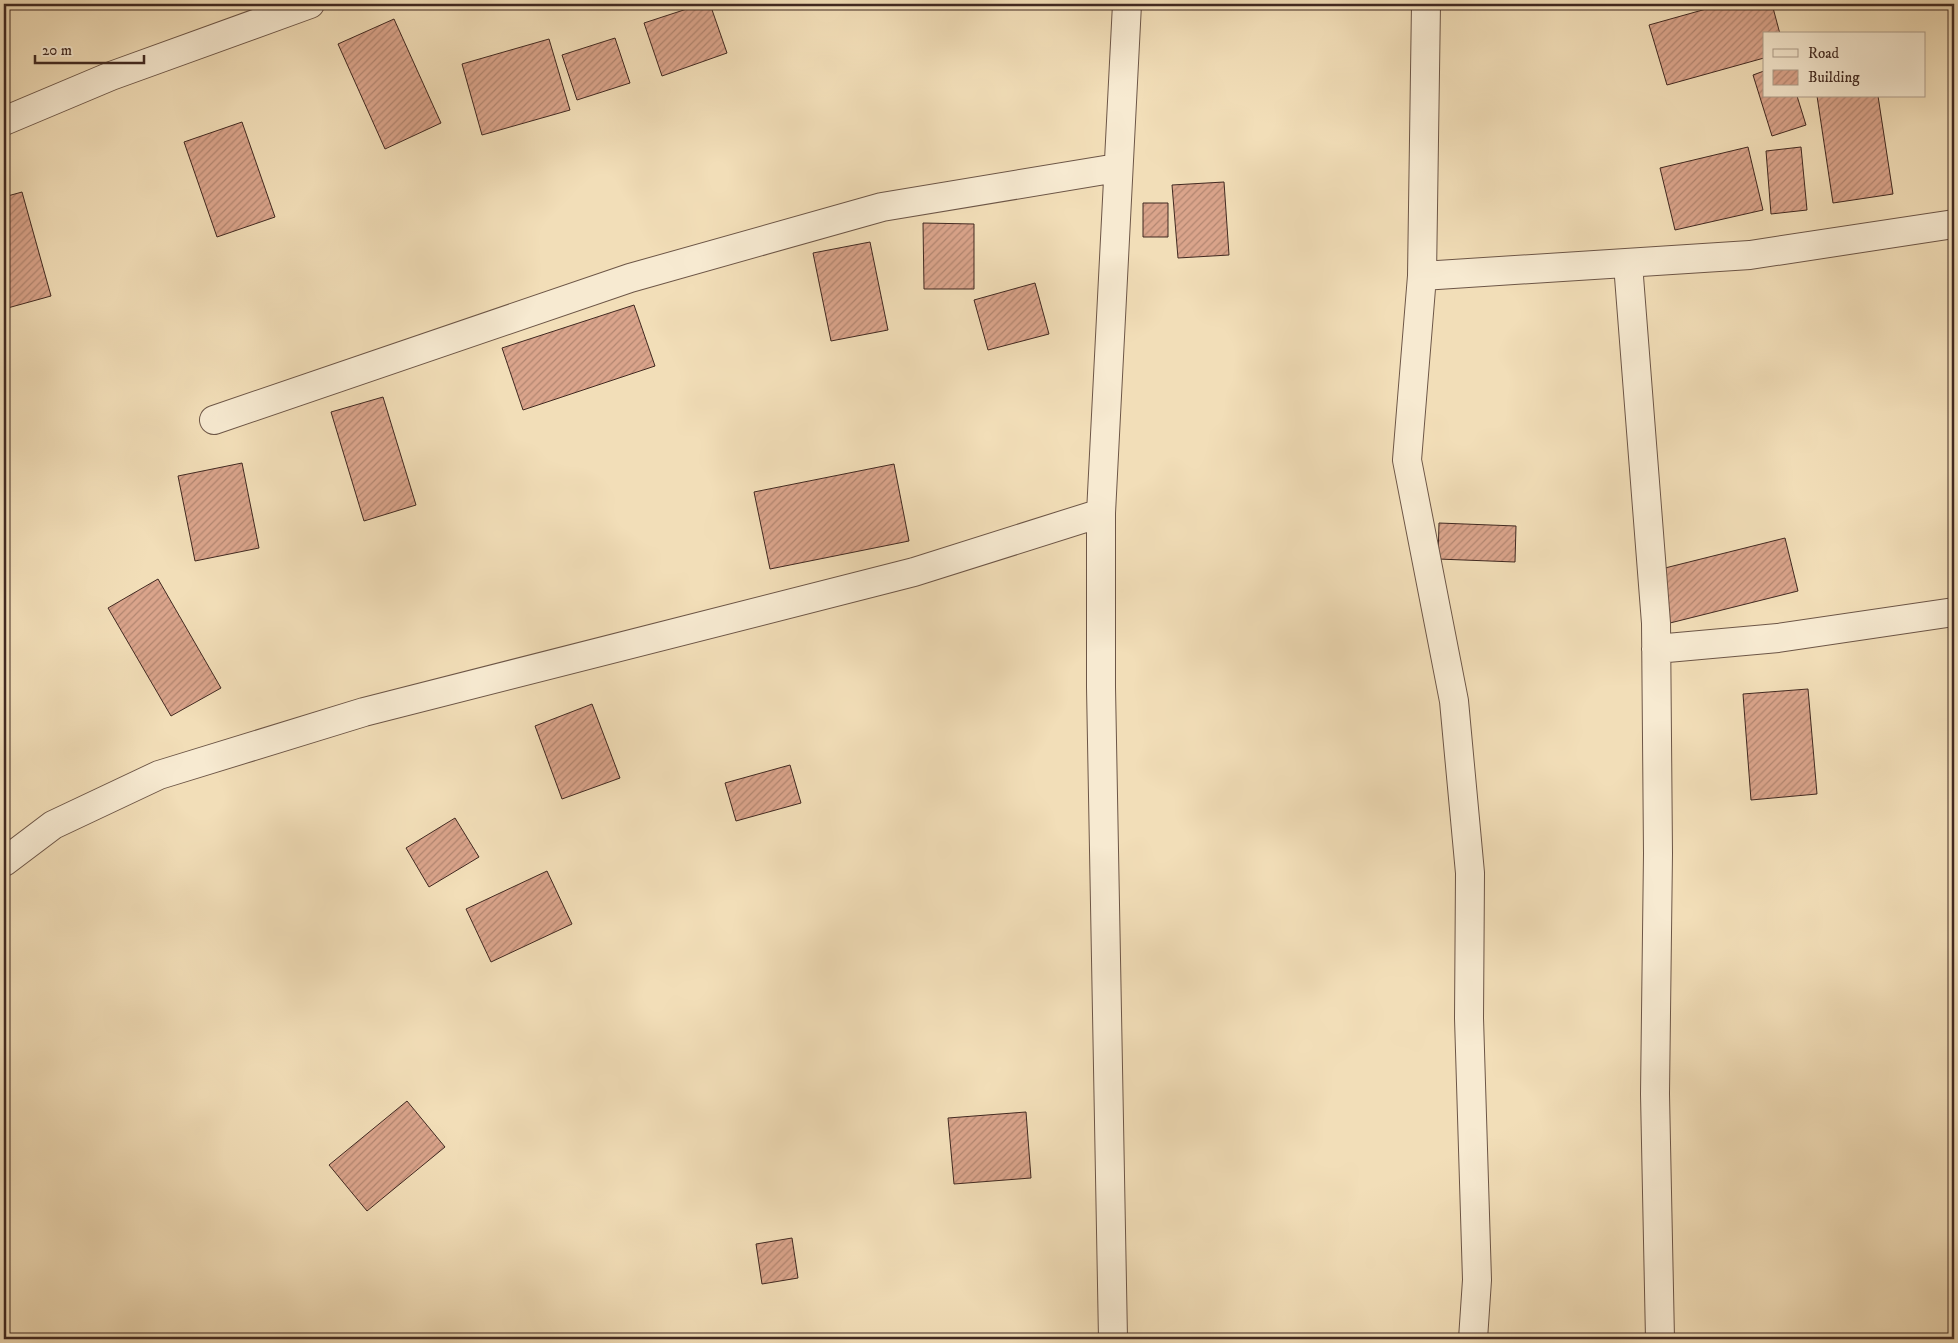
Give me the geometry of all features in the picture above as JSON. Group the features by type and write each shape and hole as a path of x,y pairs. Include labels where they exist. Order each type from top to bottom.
{"street":[{"path":"4,121 111,76 310,4"},
{"path":"1113,1339 1101,687 1101,513 1126,4"},
{"path":"1426,4 1422,276 1407,460 1454,701 1470,873 1469,1018 1477,1280 1473,1339"},
{"path":"214,420 630,278 882,206 1117,168"},
{"path":"1422,276 1750,255 1954,224"},
{"path":"1628,264 1656,623 1658,853 1655,1094 1660,1339"},
{"path":"4,862 54,825 159,775 364,712 914,572 1101,513"},
{"path":"1656,649 1778,638 1954,612"}],"building":[{"path":"702,4 710,4 727,53 662,76 644,23"},
{"path":"1724,4 1772,4 1779,32 1763,32 1763,58 1667,85 1649,25"},
{"path":"394,19 441,123 385,149 338,44"},
{"path":"615,38 630,83 577,100 562,55"},
{"path":"549,39 570,110 482,135 462,64"},
{"path":"1763,71 1763,98 1798,98 1806,125 1772,136 1753,75"},
{"path":"1817,98 1878,98 1893,194 1833,203"},
{"path":"242,122 275,217 217,237 184,142"},
{"path":"1748,147 1763,210 1675,230 1660,168"},
{"path":"1801,147 1807,210 1771,214 1766,151"},
{"path":"1224,182 1229,255 1178,258 1172,185"},
{"path":"22,192 51,296 4,309 4,197"},
{"path":"1143,203 1168,203 1168,237 1143,237"},
{"path":"923,223 974,224 974,289 924,289"},
{"path":"870,242 888,330 831,341 813,253"},
{"path":"1035,283 1049,334 988,350 974,300"},
{"path":"634,305 655,366 523,410 502,348"},
{"path":"383,397 416,505 364,521 331,412"},
{"path":"242,463 259,548 195,561 178,476"},
{"path":"894,464 909,541 770,569 754,492"},
{"path":"1439,523 1516,526 1515,562 1438,559"},
{"path":"1785,538 1798,591 1670,623 1657,570"},
{"path":"158,579 221,688 171,716 108,608"},
{"path":"1808,689 1817,794 1751,800 1743,694"},
{"path":"592,704 620,778 562,799 535,726"},
{"path":"790,765 801,803 736,821 725,783"},
{"path":"455,818 479,857 429,887 406,848"},
{"path":"547,871 572,924 491,962 466,909"},
{"path":"407,1101 445,1147 367,1211 329,1165"},
{"path":"1026,1112 1031,1178 954,1184 948,1118"},
{"path":"792,1238 798,1278 762,1284 756,1244"}]}
